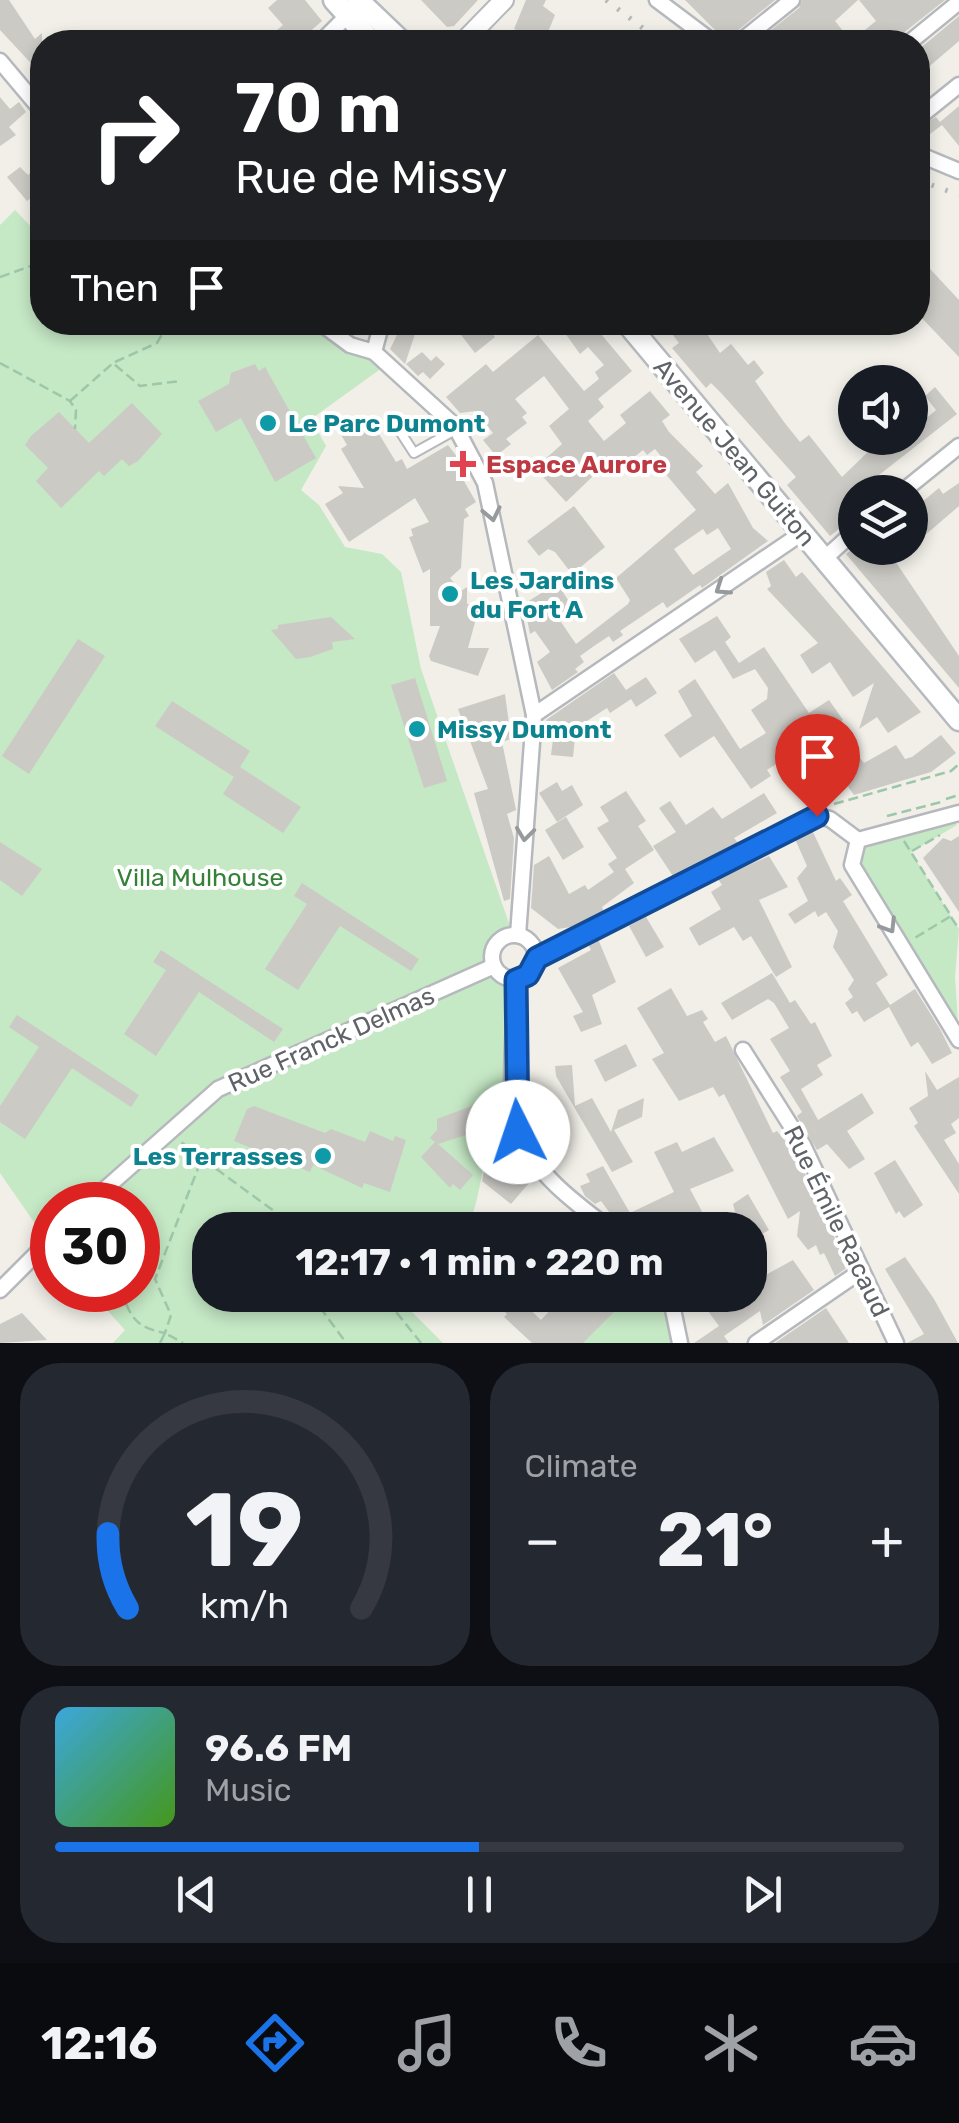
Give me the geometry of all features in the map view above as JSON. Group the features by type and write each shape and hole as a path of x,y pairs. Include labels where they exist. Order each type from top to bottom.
{"main road":[{"path":"334,0 355,6 386,30"},
{"path":"355,6 366,30"},
{"name":"Avenue Jean Guiton","path":"637,335 959,720"}],"street":[{"path":"657,0 697,30"},
{"path":"755,30 792,0"},
{"path":"925,30 959,2"},
{"path":"332,30 355,6"},
{"path":"475,30 500,6"},
{"path":"491,30 500,6"},
{"path":"0,61 30,97"},
{"path":"930,108 959,85"},
{"path":"930,159 959,171"},
{"path":"337,335 350,345 374,352 458,428 486,483 534,716 518,935"},
{"path":"374,352 379,335"},
{"path":"923,475 959,446"},
{"path":"534,716 802,533"},
{"path":"824,559 838,546"},
{"path":"858,840 959,813"},
{"path":"518,935 497,943 494,966 503,977 516,980 528,975 537,958 817,816 830,819 858,840"},
{"path":"858,840 852,865 959,1040"},
{"path":"518,935 534,946 537,958"},
{"name":"Rue Franck Delmas","path":"113,1182 218,1088 494,966"},
{"path":"516,980 518,1132 526,1148 564,1191 589,1212"},
{"name":"Rue Émile Racaud","path":"743,1050 803,1146 896,1343"},
{"path":"4,1279 30,1257"},
{"path":"756,1343 861,1271"},
{"path":"674,1312 680,1343"}],"lane":[{"path":"392,419 414,452 458,428"}],"path":[{"path":"0,276 30,266"},
{"path":"70,401 114,362 157,342 161,335"},
{"path":"114,362 140,386 180,380"},
{"path":"0,363 70,401 76,410 75,429"},
{"path":"817,816 834,804 951,771 959,764"},
{"path":"945,800 959,795"},
{"path":"911,852 941,834"},
{"path":"902,838 959,929"},
{"path":"901,946 950,916"},
{"path":"168,1130 276,1212"},
{"path":"160,1343 171,1315 155,1279 202,1158"},
{"path":"129,1312 132,1320 144,1329 166,1333 183,1343"},
{"path":"326,1312 344,1340 342,1343"},
{"path":"396,1312 421,1343"}],"green space":[{"name":"Villa Mulhouse","path":"15,210 30,226 30,335 338,335 386,365 311,419 326,446 301,490 319,505 345,547 382,554 401,572 421,669 513,935 497,943 492,957 498,972 510,979 518,1132 491,1146 474,1212 192,1212 192,1312 412,1312 443,1343 113,1343 125,1330 109,1312 160,1312 160,1182 30,1182 30,1216 0,1173 0,225"},
{"path":"952,821 957,825 911,852 959,929 955,977 959,1037 852,857 865,848"},
{"path":"587,1312 668,1312 673,1343 558,1343"}],"building":[{"path":"0,0 9,0 30,32 30,62 0,30"},
{"path":"277,0 305,0 322,21 312,30 277,30 283,25 268,8"},
{"path":"421,0 478,0 454,26 447,27"},
{"path":"526,0 546,0 543,6 555,15 549,30 514,29"},
{"path":"685,0 775,0 738,30 715,30"},
{"path":"802,0 858,0 835,21 842,30 771,30 799,8"},
{"path":"859,0 945,0 907,30 865,30 876,21"},
{"path":"959,16 959,41 930,66 930,40"},
{"path":"0,97 10,109 19,102 26,112 9,127 16,135 0,146"},
{"path":"959,106 959,146 942,125 930,134 930,121 936,117 940,122"},
{"path":"20,167 28,175 27,201 7,177"},
{"path":"930,269 959,300 959,357 930,327"},
{"path":"397,335 415,335 405,364 390,349"},
{"path":"461,335 494,335 495,337 475,353"},
{"path":"538,335 584,391 599,379 595,372 604,365 588,347 580,354 566,335 602,335 632,371 598,399 604,407 588,421 604,441 626,423 620,415 650,391 670,415 662,421 669,432 703,466 696,472 715,494 728,483 753,528 768,541 702,588 700,585 667,608 663,602 620,631 623,635 613,642 609,636 594,646 580,656 584,662 575,669 578,672 552,690 537,662 550,652 535,631 530,634 524,604 557,583 570,603 565,606 571,614 561,622 576,644 628,604 630,600 616,578 696,510 664,472 670,467 655,449 647,455 643,450 622,467 614,456 566,502 535,468 562,444 549,426 569,409 544,376 515,399 527,413 522,417 527,423 506,439 511,444 496,456 483,440 493,433 475,411 460,413 446,397 486,364 493,372","holes":["718,528 731,549 693,575 674,549 703,529 707,535"]},
{"path":"673,335 708,335 720,353 731,344 748,365 754,360 764,373 755,381 784,422 800,442 809,435 840,475 838,530 830,536 787,485 796,477 722,394 711,383 706,388 672,348 679,343"},
{"path":"422,352 431,361 436,356 445,364 430,379 423,372 418,376 406,364"},
{"name":"Le Parc Dumont","path":"255,364 259,371 265,367 316,458 275,482 241,418 216,432 198,401 229,384 231,373"},
{"path":"935,387 957,414 928,437 928,417 936,410 928,393"},
{"path":"132,403 162,434 138,461 129,466 122,459 104,476 99,471 61,508 36,481 48,468 25,445 31,436 59,412 89,443"},
{"path":"368,416 396,462 402,459 407,469 448,445 465,467 460,474 476,502 465,509 469,516 464,519 461,568 450,578 461,591 467,587 467,604 480,604 468,648 489,648 478,676 431,661 429,656 440,626 430,626 430,569 423,573 409,537 413,536 411,529 429,522 415,498 349,542 325,504 343,493 338,486 364,488 341,449 347,445 340,433"},
{"path":"865,455 905,455 879,475 844,475"},
{"path":"959,483 959,506 928,533 928,497 939,488 943,494"},
{"path":"574,506 605,547 572,574 555,552 548,549 539,556 527,541"},
{"path":"784,560 796,577 802,572 921,712 888,733 877,717 859,729 874,683 853,697 830,662 812,674 800,655 818,643 767,589 771,586 766,572"},
{"path":"855,565 898,565 959,656 959,688"},
{"path":"717,616 731,637 725,642 739,663 764,647 809,713 829,700 843,720 767,770 771,776 751,789 714,736 680,758 664,735 692,716 678,691 695,679 740,749 766,733 751,710 767,699 768,688 755,669 733,679 715,650 695,663 679,639"},
{"path":"331,617 355,639 332,642 333,649 310,657 296,659 271,630 278,629 278,625"},
{"path":"78,639 105,656 29,774 2,756"},
{"path":"614,673 626,690 646,677 657,693 636,707 631,699 610,713 607,708 576,728 573,757 551,755 554,731 546,720"},
{"name":"Missy Dumont","path":"415,678 447,781 424,788 391,685"},
{"path":"505,694 511,739 502,742 516,810 507,814 514,838 510,899 504,901 474,793 488,789 458,709"},
{"path":"172,701 250,751 240,767 301,807 283,833 223,794 234,777 155,726"},
{"path":"941,735 956,753 931,772 854,795 844,781 853,775 860,758 864,763 896,745 905,759"},
{"path":"557,782 562,791 572,785 583,805 557,822 539,793"},
{"path":"626,791 646,821 638,826 654,850 625,869 634,883 602,907 604,912 577,926 558,929 531,908 534,865 549,856 569,894 585,885 588,890 614,872 608,864 617,858 597,828 609,821 600,807"},
{"path":"764,793 777,813 734,838 739,844 673,876 653,846 676,832 659,808 670,801 686,825 713,807 722,819"},
{"path":"566,817 584,847 563,860 545,830"},
{"path":"812,830 836,881 840,878 852,895 843,901 888,975 876,983 890,1005 915,989 952,1053 932,1064 918,1042 911,1047 889,1007 864,1022 857,1011 852,1014 845,1003 853,997 848,989 854,980 833,947 838,931 826,912 818,917 815,911 795,924 788,914 808,901 797,878 807,866 795,839"},
{"path":"959,836 959,912 923,858 943,838 951,841"},
{"path":"0,842 42,869 22,896 0,880"},
{"path":"769,856 788,887 759,900 792,967 776,977 751,936 743,941 734,927 699,946 689,928 721,909 711,892 722,885 718,879"},
{"path":"302,883 419,959 411,971 340,926 298,990 265,969 307,904 294,896"},
{"path":"646,917 664,947 646,957 629,926"},
{"path":"598,939 616,982 592,995 602,1024 581,1032 573,1016 583,1012 558,968 591,950 588,944"},
{"path":"161,950 283,1029 274,1042 199,992 156,1056 124,1034 166,970 153,962"},
{"path":"772,973 790,1003 795,1000 811,1024 815,1022 832,1056 817,1065 823,1075 801,1089 818,1120 862,1093 874,1113 847,1131 865,1159 849,1169 827,1144 817,1150 797,1116 802,1112 780,1077 790,1071 770,1039 789,1028 774,1003 768,999 732,1020 721,1003"},
{"path":"671,988 687,1016 702,1010 708,1019 703,1022 715,1042 726,1036 773,1133 777,1131 796,1154 848,1267 835,1276 824,1253 820,1255 816,1245 808,1250 797,1236 800,1211 788,1219 724,1094 719,1097 713,1087 679,1101 652,1059 664,1053 637,1008"},
{"path":"17,1015 139,1095 131,1107 72,1068 25,1139 0,1122 0,1106 39,1047 9,1027"},
{"path":"626,1044 637,1066 605,1082 594,1060"},
{"path":"572,1065 575,1106 592,1098 611,1132 618,1110 644,1098 642,1117 614,1130 633,1162 612,1172 556,1076 555,1066"},
{"path":"925,1071 937,1090 959,1077 959,1118 951,1124 956,1133 944,1140 959,1164 959,1194 914,1126 918,1123 909,1108 928,1096"},
{"path":"492,1104 494,1126 438,1144 473,1175 460,1190 453,1184 450,1188 421,1157 435,1142 430,1138 437,1130 437,1119 474,1105 475,1110"},
{"name":"Les Terrasses","path":"254,1106 325,1133 331,1129 365,1142 370,1131 393,1141 395,1136 406,1140 390,1192 364,1183 362,1188 313,1165 310,1172 234,1141 247,1109"},
{"path":"497,1136 520,1157 514,1170 529,1183 511,1204 482,1181 488,1151"},
{"path":"714,1137 734,1171 690,1189 702,1212 632,1212 674,1192 654,1152 677,1142 682,1152"},
{"path":"895,1160 923,1205 904,1218 899,1211 896,1214 874,1173"},
{"path":"603,1166 629,1212 609,1212 601,1201 595,1204 585,1196 580,1186 590,1182 586,1174"},
{"path":"748,1194 758,1212 735,1212 733,1204"},
{"path":"905,1257 958,1343 907,1343 924,1334 885,1269"},
{"path":"793,1260 814,1290 763,1325 760,1312 767,1312 767,1274"},
{"path":"826,1308 849,1343 775,1343"},
{"path":"533,1312 541,1320 549,1312 614,1312 583,1343 532,1343 504,1317"},
{"path":"709,1312 759,1312 724,1336 729,1343 694,1343 719,1326"},
{"path":"22,1313 47,1340 0,1343 0,1324"}],"railway":[{"path":"606,0 645,30"},
{"path":"930,184 959,195"}],"place":[{"name":"Le Parc Dumont","path":"268,423"},
{"name":"Espace Aurore","path":"463,464"},
{"name":"Les Jardins du Fort A","path":"450,594"},
{"name":"Missy Dumont","path":"417,729"},
{"name":"Les Terrasses","path":"323,1156"}],"route":[{"path":"518,1132 516,980 533,970 537,958 817,816"}]}
